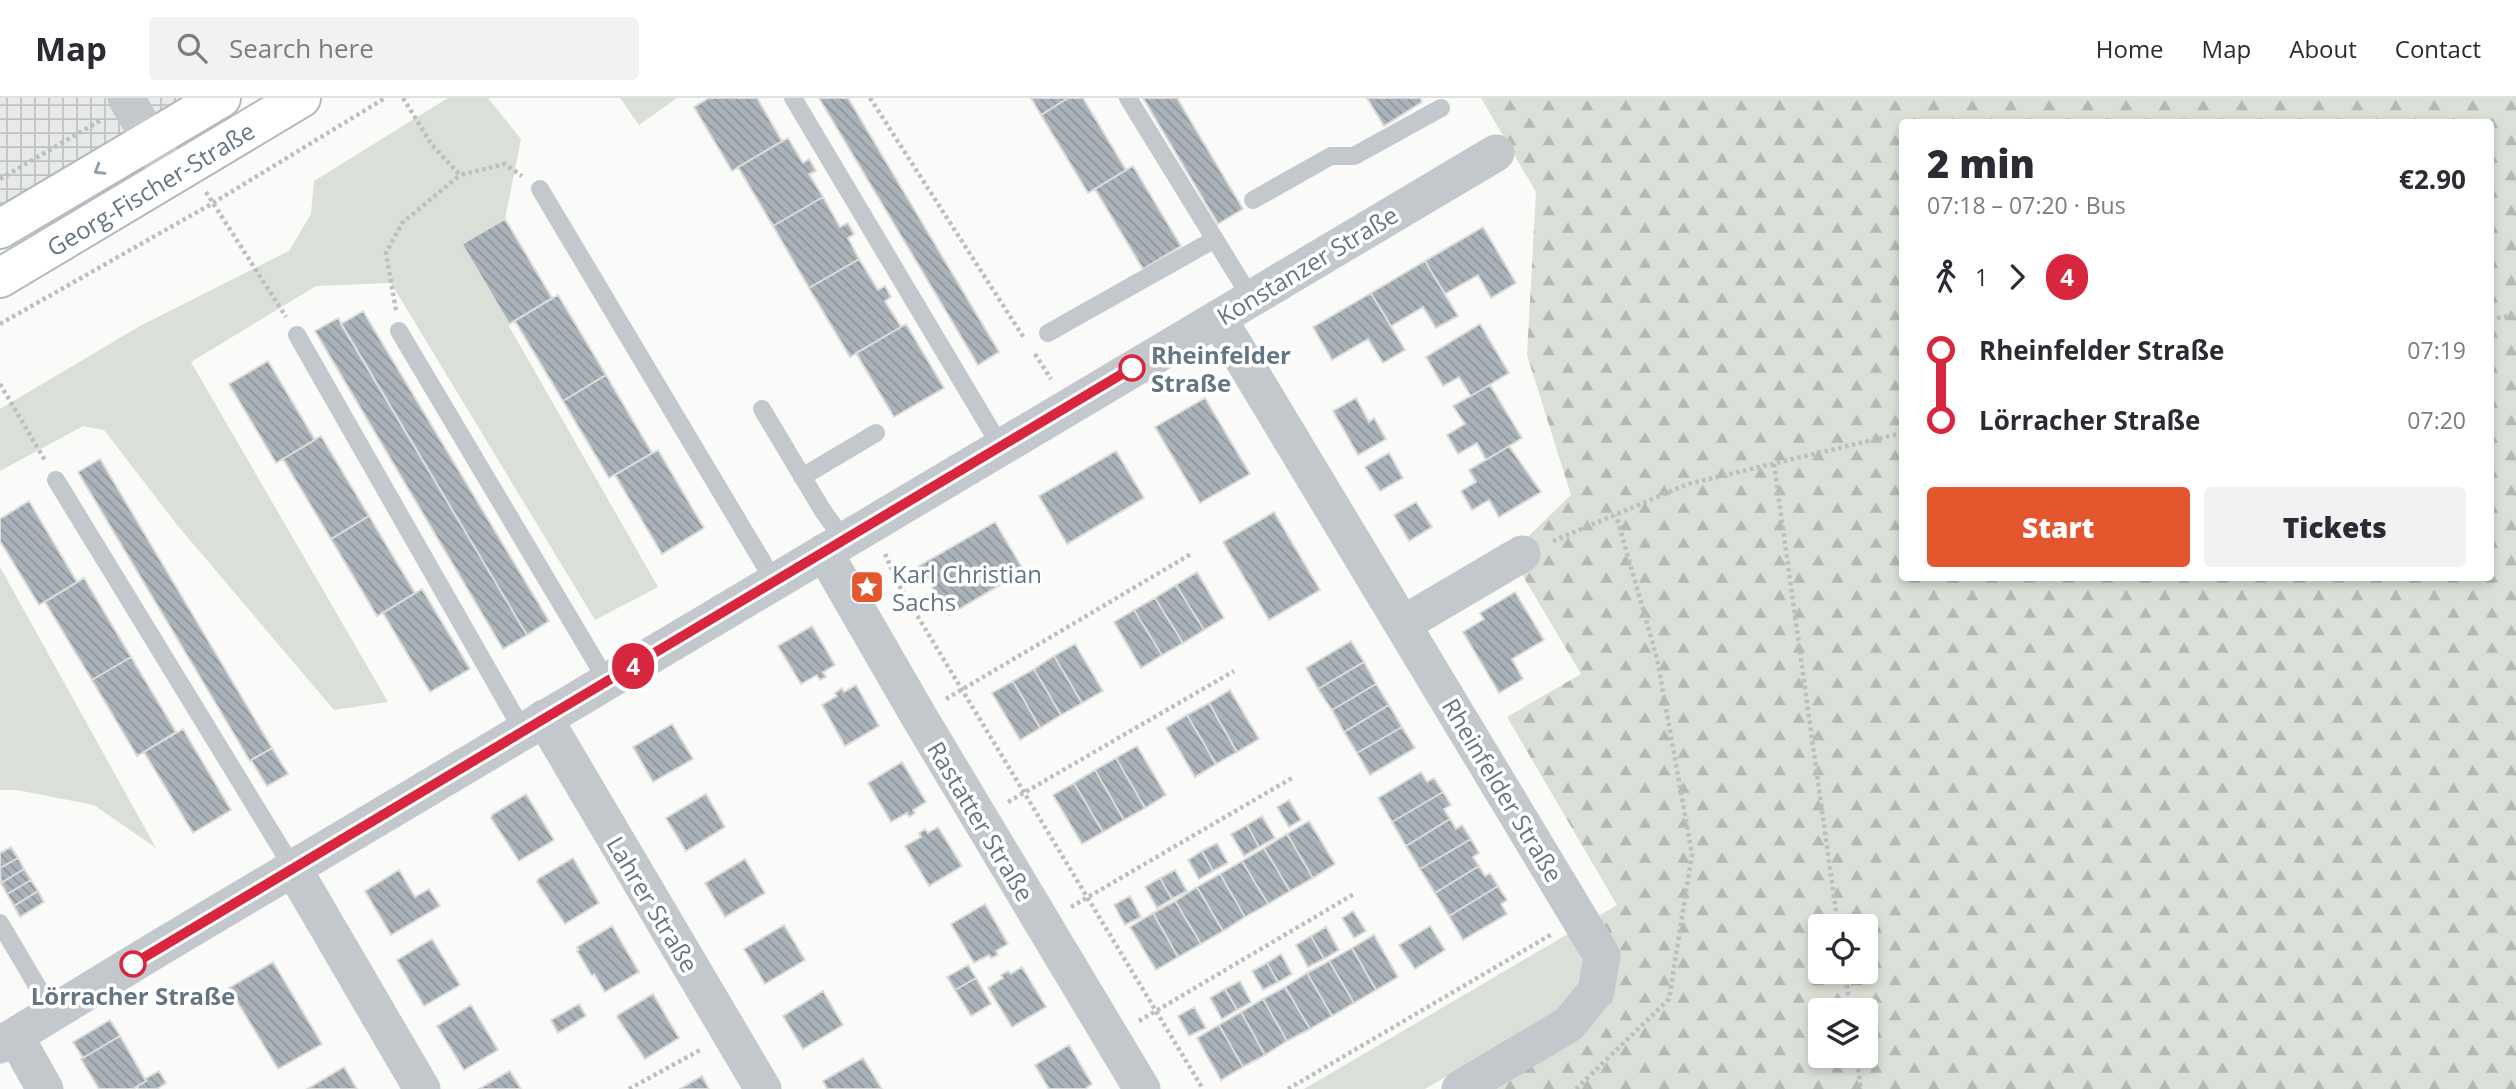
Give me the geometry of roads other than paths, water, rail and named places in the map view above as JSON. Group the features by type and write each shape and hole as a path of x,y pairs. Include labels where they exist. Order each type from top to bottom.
{"main road":[{"name":"Georg-Fischer-Straße","path":"0,229 221,98"},
{"name":"Georg-Fischer-Straße","path":"0,278 301,98"}],"street":[{"path":"127,101 150,140 180,170"},
{"name":"Konstanzer Straße","path":"7,1041 774,581 1496,153"},
{"name":"Rheinfelder Straße","path":"1218,318 1602,956 1596,991 1569,1024 1460,1089"},
{"name":"Rastatter Straße","path":"845,539 918,715 1142,1089"},
{"path":"1403,624 1522,554"},
{"name":"Lahrer Straße","path":"534,725 763,1089"},
{"path":"293,868 422,1089"},
{"path":"7,1041 45,1089"}],"lane":[{"path":"793,98 1001,447"},
{"path":"1128,98 1251,298"},
{"path":"1253,200 1331,156 1354,156 1441,108"},
{"path":"540,189 774,581"},
{"path":"1048,333 1214,239"},
{"path":"399,331 607,681"},
{"path":"298,335 534,725"},
{"path":"762,409 845,539"},
{"path":"803,477 876,433"},
{"path":"57,480 293,868"},
{"path":"0,923 53,1013"}],"place":[{"name":"Rheinfelder Straße","path":"1132,368"},
{"name":"Karl Christian Sachs","path":"867,587"},
{"name":"Lörracher Straße","path":"133,964"}]}
